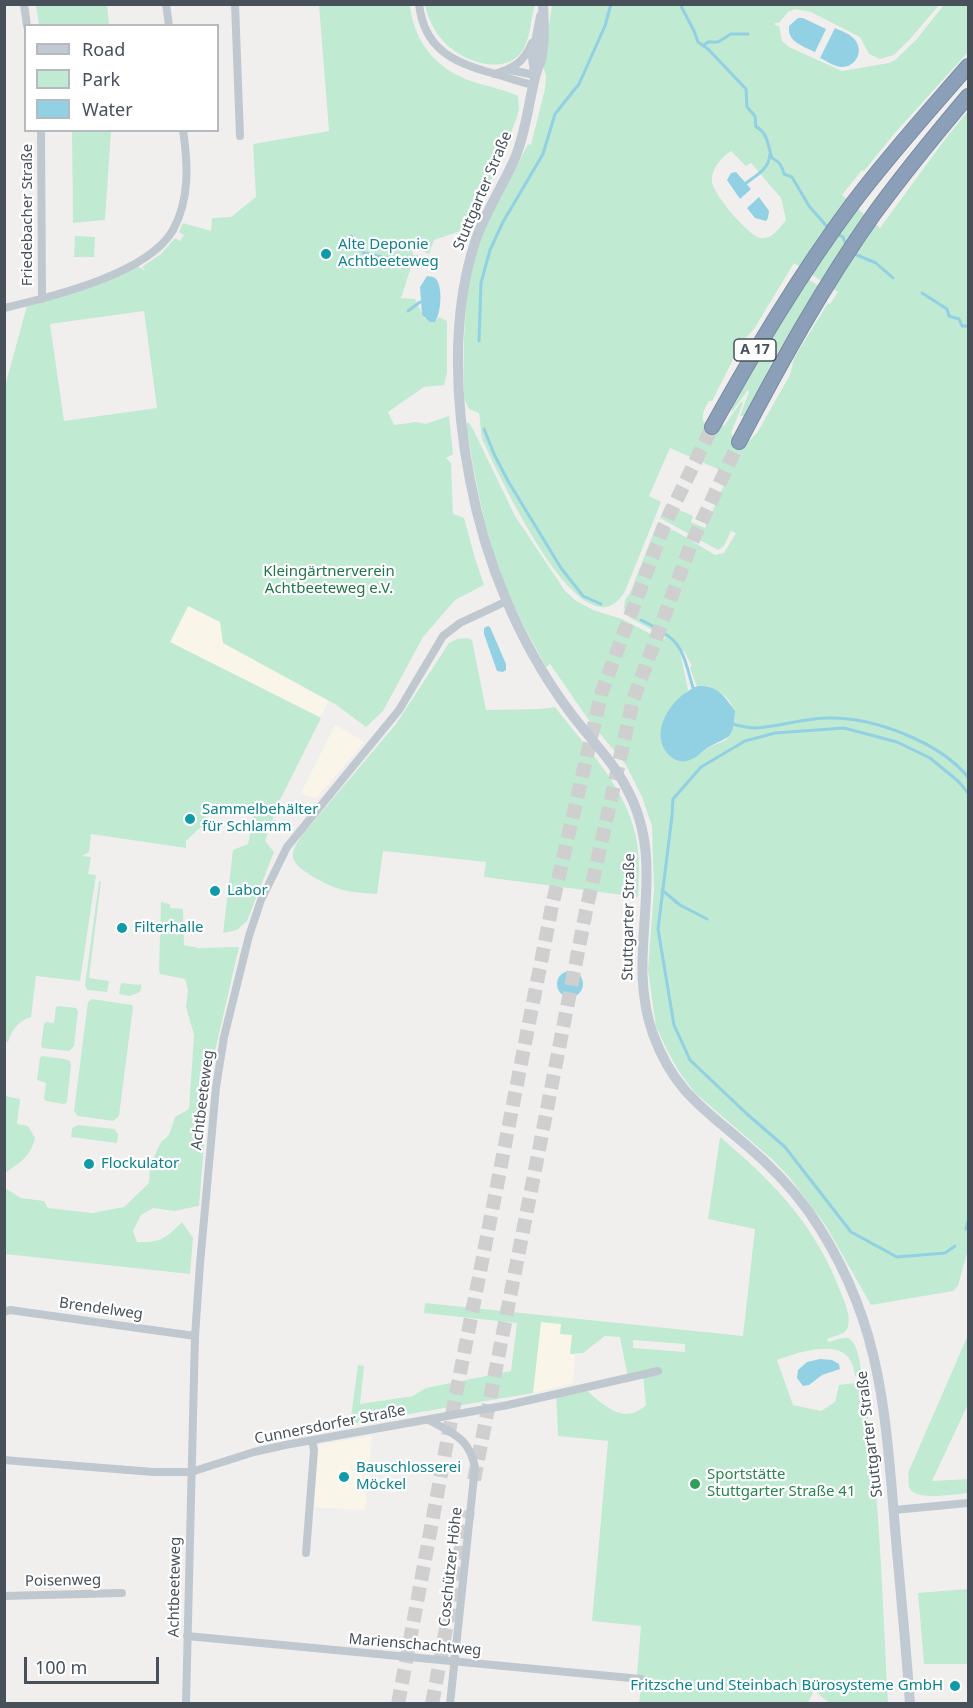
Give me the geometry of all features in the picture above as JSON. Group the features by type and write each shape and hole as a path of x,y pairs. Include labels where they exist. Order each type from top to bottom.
{"highway":[{"name":"A 17","path":"712,427 756,348 802,275 900,143 969,66"},
{"name":"A 17","path":"739,442 780,364 825,289 874,215 917,157 969,96"}],"main road":[{"name":"Stuttgarter Straße","path":"534,80 533,58 536,32 543,5"},
{"name":"Stuttgarter Straße","path":"543,5 544,33 541,61 534,80 523,138 486,215 468,267 459,337 461,415 470,484 491,559 522,633 566,707 615,768 639,814 648,872 641,960 642,987 651,1029 660,1053 689,1096 764,1161 789,1186 810,1214 830,1247 861,1311 880,1378 894,1510 910,1704"}],"street":[{"path":"24,4 27,24"},
{"path":"166,4 169,24"},
{"path":"236,4 240,136"},
{"path":"419,4 420,14 428,34 445,53 468,67 509,80 534,80"},
{"path":"494,74 510,70 527,55 536,32"},
{"path":"510,70 534,80"},
{"name":"Friedebacher Straße","path":"41,132 42,299"},
{"path":"4,308 42,299 114,274 151,254 169,237 179,216 186,185 183,132"},
{"name":"Achtbeeteweg","path":"186,1704 195,1336 216,1087 239,973 261,900 287,847 399,710 443,636 460,623 507,601"},
{"name":"Brendelweg","path":"4,1312 10,1310 195,1336"},
{"name":"Cunnersdorfer Straße","path":"4,1460 153,1472 191,1472 254,1452 429,1420 658,1371"},
{"name":"Coschützer Höhe","path":"429,1420 455,1434 464,1442 472,1453 475,1467 450,1704"},
{"path":"306,1553 314,1450 312,1441"},
{"path":"894,1510 969,1503"},
{"name":"Poisenweg","path":"4,1596 122,1593"},
{"name":"Marienschachtweg","path":"187,1636 641,1679"}],"shaded area":[{"path":"189,605 220,622 223,643 328,701 321,717 170,642"},
{"path":"335,725 364,742 316,799 301,793"},
{"path":"541,1322 561,1324 572,1335 570,1354 575,1355 573,1383 533,1393"},
{"path":"372,1436 365,1510 314,1507 319,1445"}],"green space":[{"path":"425,4 535,5 528,39 522,51 510,62 490,64 468,59 450,48 434,29"},
{"path":"36,5 107,5 109,24 39,24"},
{"name":"Kleingärtnerverein Achtbeeteweg e.V.","path":"319,5 410,5 415,28 432,57 450,71 468,80 518,96 517,117 497,168 478,206 461,231 434,240 429,254 413,247 412,264 401,298 415,299 424,318 435,322 439,317 447,321 447,373 444,385 424,387 388,412 394,425 416,422 426,424 449,416 453,454 446,458 451,463 453,514 464,518 484,585 455,600 423,637 383,711 366,727 335,704 223,643 220,622 188,606 170,642 321,718 279,802 265,841 274,852 247,921 237,930 223,933 233,850 248,844 254,815 253,806 244,808 208,803 205,823 186,841 186,848 91,834 89,852 82,856 91,857 88,874 96,875 80,981 36,976 31,1017 19,1024 8,1042 4,1042 4,390 28,302 135,264 145,271 142,267 161,254 175,238 180,241 184,235 179,232 183,223 211,231 212,218 231,217 256,197 253,144 329,131","holes":["144,311 157,408 64,421 50,324"]},
{"path":"552,5 939,5 894,55 880,59 869,54 860,37 811,12 795,9 788,12 779,23 775,23 779,26 782,41 789,47 842,71 895,60 916,40 944,5 968,5 968,52 842,195 880,228 968,111 968,1249 958,1286 953,1291 871,1305 826,1226 790,1178 773,1160 694,1092 678,1070 656,1026 648,970 654,890 652,826 642,797 626,765 588,719 550,664 546,667 516,610 498,565 479,495 466,423 469,423 474,431 515,516 565,591 575,600 593,610 622,619 662,640 666,638 629,617 624,608 625,600 630,593 657,524 677,532 715,555 724,553 736,533 731,531 724,546 718,550 660,518 666,504 693,516 691,522 705,528 729,474 670,448 649,496 661,502 626,589 609,606 588,603 566,583 522,519 482,439 479,413 469,409 464,398 465,317 474,257 491,214 528,144 531,145 545,89 546,76 543,66","holes":["731,151 746,166 751,163 781,198 786,220 775,233 768,237 760,238 747,230 724,204 714,187 712,177 715,168","794,263 838,292 830,304 828,303 794,358 790,375 757,433 746,444 735,439 731,433 743,403 741,402 724,426 721,424 707,427 703,417 707,404 712,401 742,342 754,329","680,651 684,651 692,666 690,668 697,687 720,692 729,701 735,716 733,727 726,740 705,749 699,755 676,703 688,690"]},
{"path":"72,132 111,132 105,220 73,223"},
{"path":"75,236 95,237 94,257 74,257"},
{"path":"809,280 818,285 772,362 745,416 740,416 748,390 731,413 730,406 756,361"},
{"path":"467,638 472,640 486,710 555,707 614,784 631,819 636,837 639,860 638,897 484,877 486,862 383,851 377,894 356,892 322,882 295,862 293,851 302,835 396,724 449,643"},
{"path":"101,881 89,978 109,981 107,992 87,990 85,985 99,882"},
{"path":"161,902 170,904 170,908 183,909 184,945 199,948 239,947 210,1073 199,1206 174,1211 153,1208 141,1215 133,1231 137,1242 152,1242 167,1236 182,1222 193,1238 190,1274 5,1254 5,1188 21,1198 44,1201 48,1208 92,1213 124,1207 149,1183 150,1165 161,1142 169,1135 175,1117 189,1109 194,1035 186,1007 188,990 185,979 160,974"},
{"path":"141,982 141,990 138,993 129,996 119,994 121,983 140,985"},
{"path":"92,999 133,1007 119,1116 113,1121 78,1116 74,1111 88,1002"},
{"path":"56,1007 76,1008 78,1011 74,1046 69,1051 41,1046 44,1024 54,1023"},
{"path":"42,1056 70,1061 67,1102 64,1104 44,1099 46,1083 37,1080"},
{"path":"5,1096 20,1099 17,1124 28,1126 35,1138 28,1154 5,1173"},
{"path":"78,1125 114,1129 118,1134 117,1143 71,1137 72,1128"},
{"path":"720,1137 775,1188 806,1226 831,1269 844,1301 848,1315 847,1329 827,1339 828,1342 846,1338 851,1340 858,1354 862,1374 855,1376 848,1357 831,1349 812,1350 777,1360 793,1405 821,1411 835,1402 839,1385 863,1382 877,1502 888,1703 829,1703 814,1690 808,1703 639,1703 641,1686 637,1675 641,1626 592,1621 608,1441 558,1436 556,1394 583,1387 605,1406 629,1414 646,1405 643,1375 628,1378 620,1337 605,1336 583,1353 570,1354 572,1335 560,1334 561,1324 541,1322 533,1393 350,1424 358,1365 364,1366 360,1404 413,1396 426,1388 511,1371 517,1323 424,1313 425,1303 743,1336 755,1229 708,1219","holes":["633,1340 685,1344 685,1352 633,1348"]},
{"path":"968,1335 968,1404 932,1481 968,1479 968,1493 926,1496 912,1492 909,1487 908,1473"},
{"path":"968,1589 968,1664 924,1664 918,1593"}],"water":[{"path":"798,18 803,18 826,29 815,52 797,43 791,36 789,26"},
{"path":"835,28 851,36 858,44 857,58 847,66 837,66 820,58"},
{"path":"736,172 751,189 740,199 727,180 731,173"},
{"path":"759,197 769,211 766,221 755,218 747,208"},
{"path":"427,276 436,279 440,288 440,307 435,322 430,322 422,315 420,287"},
{"path":"488,626 506,664 506,670 503,672 497,671 484,634 484,628"},
{"path":"698,686 711,688 724,696 735,711 733,728 729,736 694,758 678,761 672,758 663,747 662,726 672,706"},
{"path":"570,971 580,974 583,984 580,994 570,997 560,994 557,984 560,974"},
{"path":"820,1359 832,1360 839,1364 840,1369 822,1375 809,1385 803,1386 797,1378 798,1370 807,1362"}],"waterway":[{"path":"479,341 481,283 490,250 503,222 543,154 555,114 579,84 605,26 611,4"},
{"path":"680,4 698,42 708,49 746,89 747,107 755,116 756,127 765,136 772,158 780,164 784,174 792,177 809,206 830,230"},
{"path":"703,46 708,42 718,42 731,34 748,34"},
{"path":"746,183 765,168 770,154"},
{"path":"836,233 843,237 846,245"},
{"path":"351,236 364,253 386,258 417,257"},
{"path":"852,253 876,263 893,278"},
{"path":"922,293 947,309 949,316 959,319 962,326 968,326"},
{"path":"408,311 420,302"},
{"path":"484,429 508,481 561,568 583,596 601,604"},
{"path":"641,620 665,633 678,646 686,662 693,688 696,689"},
{"path":"732,724 755,728 828,718 865,722 885,727 923,743 956,764 968,777"},
{"path":"955,1246 945,1253 897,1257 851,1232 785,1147 690,1060 674,1025 658,929 673,799 701,767 745,741 775,733 844,728 897,742 930,758 958,781 968,793"},
{"path":"662,890 680,905 707,919"},
{"path":"966,1229 968,1222"}],"tunnel":[{"path":"398,1704 552,906 602,691 664,526 712,427"},
{"path":"474,1480 586,911 633,700 692,542 739,442"},
{"path":"432,1704 468,1511"}],"place":[{"name":"Alte Deponie Achtbeeteweg","path":"326,254"},
{"name":"Sammelbehälter für Schlamm","path":"190,819"},
{"name":"Labor","path":"215,891"},
{"name":"Filterhalle","path":"122,928"},
{"name":"Flockulator","path":"89,1164"},
{"name":"Bauschlosserei Möckel","path":"344,1477"},
{"name":"Sportstätte Stuttgarter Straße 41","path":"695,1484"},
{"name":"Fritzsche und Steinbach Bürosysteme GmbH","path":"955,1686"}]}
